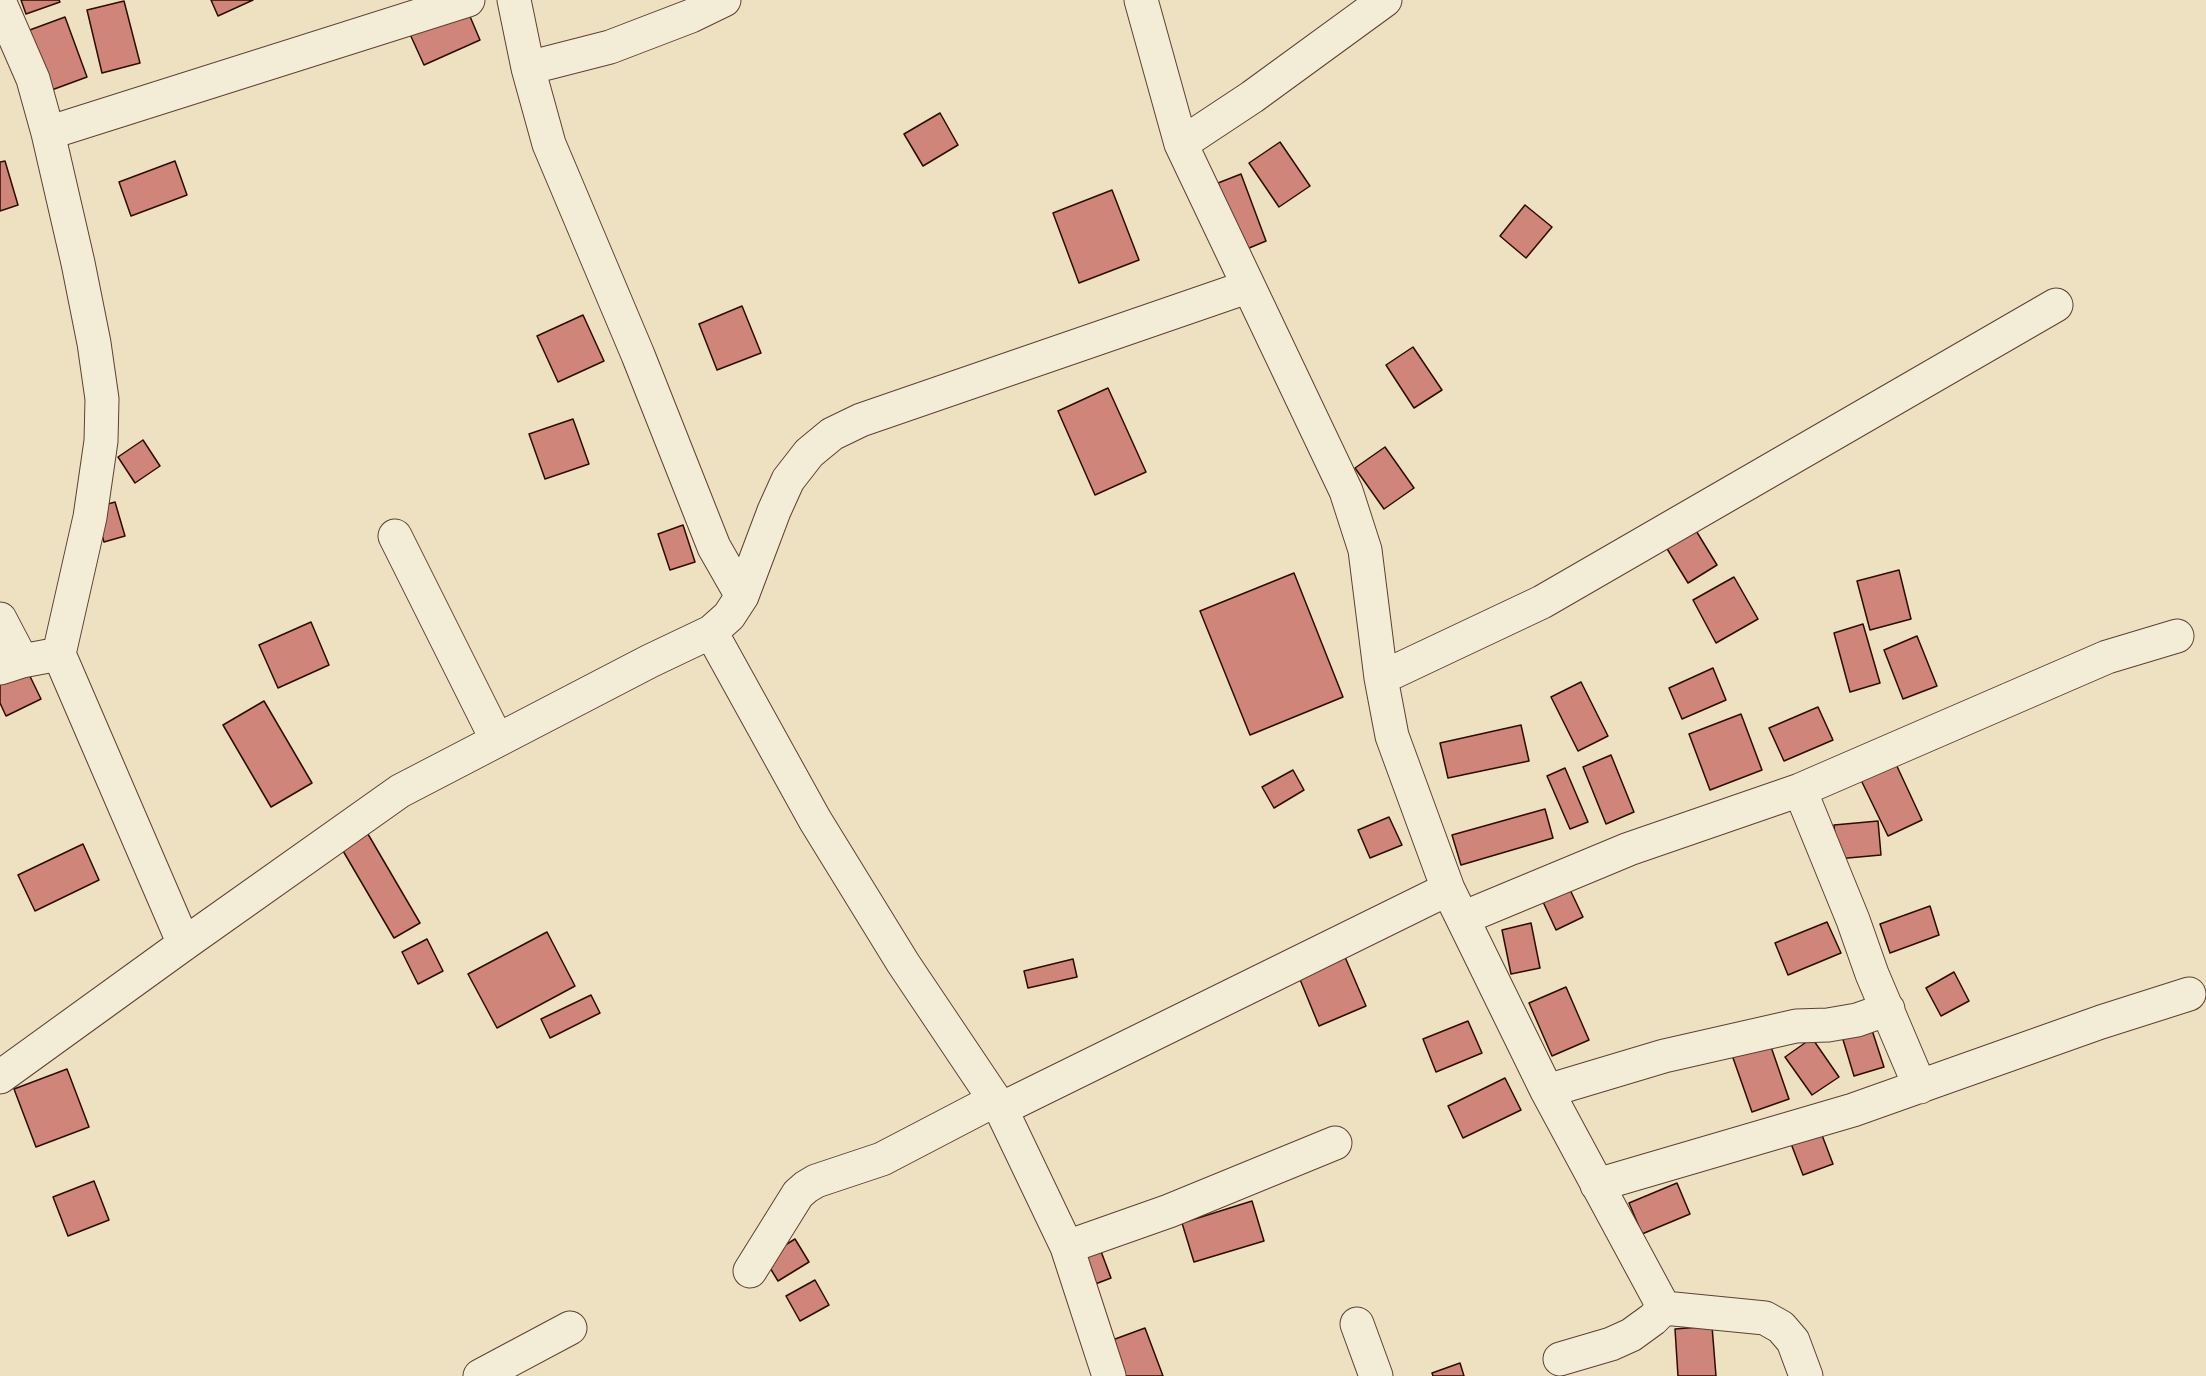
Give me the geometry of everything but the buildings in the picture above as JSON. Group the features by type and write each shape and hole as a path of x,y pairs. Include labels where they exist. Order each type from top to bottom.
{"street":[{"path":"48,133 468,0"},
{"path":"514,0 528,68 549,144 638,355 714,547 742,597"},
{"path":"528,68 610,47 691,16 724,0"},
{"path":"1141,0 1181,144 1247,287 1346,491 1365,550 1381,678 1392,736 1448,889 1547,1091 1664,1308"},
{"path":"1181,144 1252,97 1385,0"},
{"path":"0,3 33,79 48,133 94,343 102,399 101,441 90,517 59,654 183,944"},
{"path":"0,1077 400,791 650,661 711,632 729,616 742,597 788,480 809,453 832,434 861,420 1247,287"},
{"path":"1381,678 1542,602 2056,305"},
{"path":"395,536 497,741"},
{"path":"0,619 11,664 59,654"},
{"path":"711,632 815,820 903,963 998,1104 1067,1247 1109,1376"},
{"path":"1463,918 1629,849 1800,790 2108,657 2177,636"},
{"path":"1800,790 1920,1087"},
{"path":"750,1271 798,1194 816,1181 882,1159 1448,889"},
{"path":"1597,1185 1853,1110 2189,994"},
{"path":"1547,1091 1664,1056 1796,1026 1828,1026 1857,1020 1888,1009"},
{"path":"1067,1247 1169,1211 1335,1143"},
{"path":"1560,1359 1611,1344 1631,1335 1664,1308"},
{"path":"1664,1308 1766,1318 1781,1327 1793,1341 1806,1376"},
{"path":"1358,1324 1376,1376"},
{"path":"480,1376 570,1328"}]}
